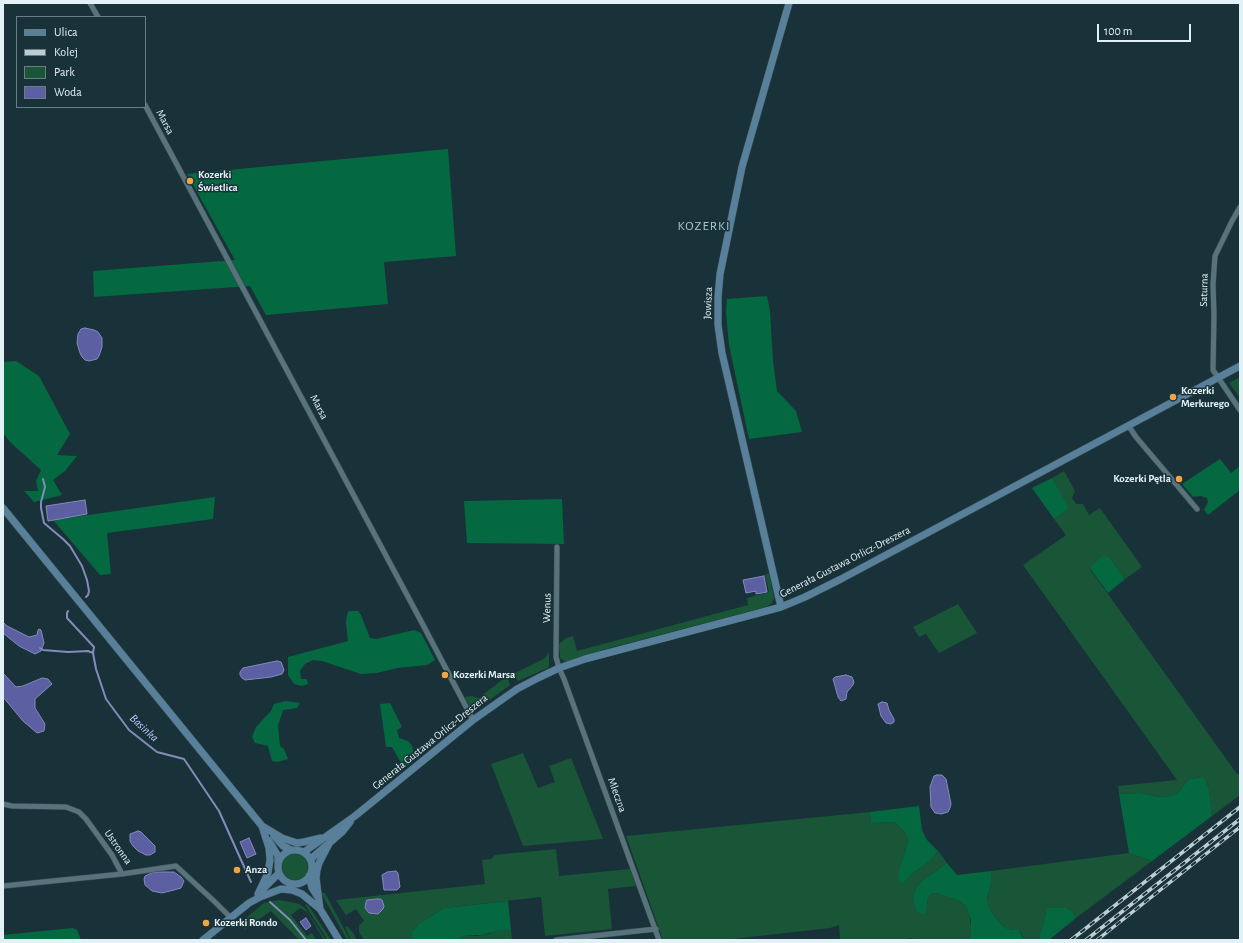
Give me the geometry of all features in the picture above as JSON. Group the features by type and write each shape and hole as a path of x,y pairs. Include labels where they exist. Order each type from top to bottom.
{"main road":[{"name":"Jowisza","path":"781,607 722,353 718,325 718,297 720,274 742,167 789,3"},
{"name":"Generała Gustawa Orlicz-Dreszera","path":"304,852 342,832 355,816 472,720 517,689 559,668 608,652 759,614 805,597 1240,366"},
{"path":"3,508 265,829 284,846 291,850 304,852 308,856 311,860 312,866 309,880 313,891 319,899"},
{"path":"265,829 282,838 297,843 328,839 319,863 316,878 320,909"},
{"path":"265,829 278,856 278,868 282,878 291,883 300,885 308,894 312,903"},
{"path":"259,896 270,867 269,848 265,829"},
{"name":"Generała Gustawa Orlicz-Dreszera","path":"311,860 328,839"},
{"path":"278,862 283,854 291,850"},
{"path":"259,896 279,873"},
{"path":"203,940 259,896 274,888 291,883 303,882 309,876"},
{"path":"259,896 281,889 292,890 302,894 320,909 339,940"}],"street":[{"path":"90,3 97,16"},
{"name":"Marsa","path":"146,108 415,609 472,720"},
{"name":"Saturna","path":"1240,207 1216,256 1213,284 1213,370 1240,410"},
{"path":"1128,426 1197,509"},
{"name":"Wenus","path":"557,547 556,658 559,668"},
{"name":"Mleczna","path":"559,668 660,940"},
{"name":"Ustronna","path":"3,804 12,806 66,807 80,812 112,856 122,874 176,866 231,918"},
{"path":"3,886 122,874"},
{"path":"556,940 656,930"}],"green space":[{"path":"448,149 456,256 384,262 388,304 266,315 250,286 94,297 93,271 235,260 187,174"},
{"path":"767,296 770,311 773,361 777,391 796,411 802,432 749,439 729,345 726,312 727,299"},
{"path":"16,361 39,376 70,434 57,455 77,456 65,471 53,480 62,495 34,502 24,491 38,491 36,481 41,470 10,442 3,433 3,362"},
{"path":"1240,377 1240,398 1229,383"},
{"path":"1220,459 1231,473 1240,466 1240,490 1208,515 1204,510 1208,502 1207,498 1201,496 1193,497 1182,484"},
{"path":"1064,471 1075,491 1072,498 1076,504 1083,504 1089,515 1100,508 1142,567 1125,579 1109,557 1090,569 1237,774 1240,774 1240,795 1212,816 1209,789 1204,777 1189,779 1178,793 1170,796 1159,797 1140,793 1119,794 1118,786 1177,780 1023,565 1066,535 1054,519 1068,508 1052,478"},
{"path":"1052,478 1069,508 1054,519 1032,488"},
{"path":"215,497 213,519 107,533 111,574 100,575 53,520"},
{"path":"562,499 564,544 467,543 464,501"},
{"path":"1103,556 1109,557 1125,579 1108,593 1090,568"},
{"path":"765,574 769,574 774,597 770,605 763,608 613,647 568,661 564,661 560,658 559,644 566,638 573,636 577,651 748,605 747,598 769,592"},
{"path":"958,604 977,633 939,653 926,634 919,637 913,627"},
{"path":"349,611 358,611 370,638 376,639 414,630 421,633 435,660 427,665 361,674 322,661 313,660 305,664 300,671 301,679 307,679 308,684 302,686 294,684 288,675 288,657 348,641 346,623 347,614"},
{"path":"549,652 548,668 518,681 513,674 544,659"},
{"path":"507,676 510,685 476,710 470,707 465,697 472,696 479,698"},
{"path":"286,701 300,703 297,708 283,710 278,726 280,746 284,749 288,759 277,762 272,761 268,746 255,743 252,737 256,727 271,711 274,704"},
{"path":"390,703 402,727 397,730 399,738 408,741 412,746 415,759 404,768 392,747 386,747 380,704"},
{"path":"523,753 538,788 555,782 549,766 571,758 603,839 523,846 491,764"},
{"path":"1204,777 1209,789 1212,816 1152,861 1129,853 1119,794 1140,793 1159,797 1170,796 1178,793 1189,779"},
{"path":"919,806 922,830 927,840 938,851 930,861 913,873 903,884 898,879 908,842 907,836 904,831 894,822 871,823 870,812"},
{"path":"870,812 871,823 894,822 904,831 907,836 908,842 902,861 903,884 913,873 930,861 938,851 947,863 922,881 916,888 913,896 927,905 928,898 931,894 936,893 960,901 966,906 969,913 971,927 970,940 913,940 912,938 898,940 840,940 839,925 830,928 724,940 663,940 626,836"},
{"path":"556,849 559,876 630,869 636,886 608,889 612,929 545,936 541,897 444,908 415,928 412,938 413,940 364,940 359,932 359,925 364,921 356,909 346,915 336,900 485,884 482,860 491,859 495,855","holes":["380,899 384,906 378,914 365,908 367,900"]},
{"path":"1129,853 1152,861 1076,918 1072,911 1066,908 1054,908 1046,912 1038,940 1025,940 1021,933 1003,926 989,908 987,900 991,883 991,871"},
{"path":"295,854 304,858 308,867 304,876 295,880 286,876 282,867 286,858"},
{"path":"947,863 957,875 991,871 991,883 987,899 989,908 1003,926 1008,929 1018,930 1025,940 970,940 971,920 966,906 960,901 936,893 931,894 928,898 925,915 917,912 913,896 916,888 922,881"},
{"path":"321,893 325,893 350,940 347,940"},
{"path":"279,900 299,904 305,908 326,940 324,940 307,912 300,908 291,915 307,936 312,933 316,940 299,940 271,911 245,929 239,924 264,903"},
{"path":"508,901 511,930 500,930 482,935 467,935 461,937 460,940 413,940 412,938 412,932 419,924 444,908"},
{"path":"306,904 309,906 331,940 327,940 305,905"},
{"path":"1048,908 1066,908 1072,911 1076,918 1049,940 1038,940 1046,912"},
{"path":"347,926 357,940 351,940 345,927"},
{"path":"73,928 77,930 81,940 3,940 3,935"},
{"path":"500,930 511,930 512,940 460,940 461,937 467,935 477,936"}],"water":[{"path":"85,328 98,332 102,338 102,347 99,356 97,359 89,361 82,357 77,343 78,334 81,329"},
{"path":"85,500 87,514 48,521 46,506"},
{"path":"764,576 767,592 756,594 756,591 746,593 743,580"},
{"path":"3,622 7,626 29,637 37,635 38,630 41,630 44,643 41,651 35,654 19,646 3,633"},
{"path":"277,661 281,662 284,670 282,674 271,677 245,680 240,675 243,668"},
{"path":"3,673 16,687 23,686 42,678 48,679 52,684 35,699 35,708 45,724 44,731 37,733 23,721 3,697"},
{"path":"846,675 852,677 854,682 847,692 846,699 841,701 838,697 833,679 835,677"},
{"path":"882,702 887,703 894,719 894,722 891,724 886,723 881,716 878,704"},
{"path":"942,775 946,779 951,804 948,812 941,814 935,813 931,807 930,787 934,776"},
{"path":"138,831 141,832 155,846 155,852 150,855 146,855 138,851 133,846 130,841 130,834"},
{"path":"249,838 256,854 247,858 240,842"},
{"path":"396,871 398,873 400,887 397,890 384,890 382,875 387,872"},
{"path":"154,872 174,872 184,881 181,888 162,893 152,891 145,885 144,879 145,876"},
{"path":"367,900 382,900 384,906 383,909 378,914 369,913 365,908"},
{"path":"306,918 311,926 306,930 300,922"}],"waterway":[{"path":"43,479 45,487 41,508 44,523 70,546 82,566 89,591 86,597"},
{"path":"68,611 67,618 94,647 93,653"},
{"name":"Basinka","path":"40,648 43,650 68,652 88,651 93,653 96,669 106,699 129,730 157,752 184,759 219,811 251,882"},
{"name":"Basinka","path":"270,902 290,920 306,940"}],"railway":[{"path":"1071,940 1240,807"},
{"path":"1086,940 1240,819"},
{"path":"1097,940 1240,827"}],"place":[{"name":"Kozerki Świetlica","path":"190,181"},
{"name":"Kozerki Merkurego","path":"1173,397"},
{"name":"Kozerki Pętla","path":"1179,479"},
{"name":"Kozerki Marsa","path":"445,675"},
{"name":"Anza","path":"237,870"},
{"name":"Kozerki Rondo","path":"206,923"}],"district":[{"name":"KOZERKI","path":"704,226"}]}
